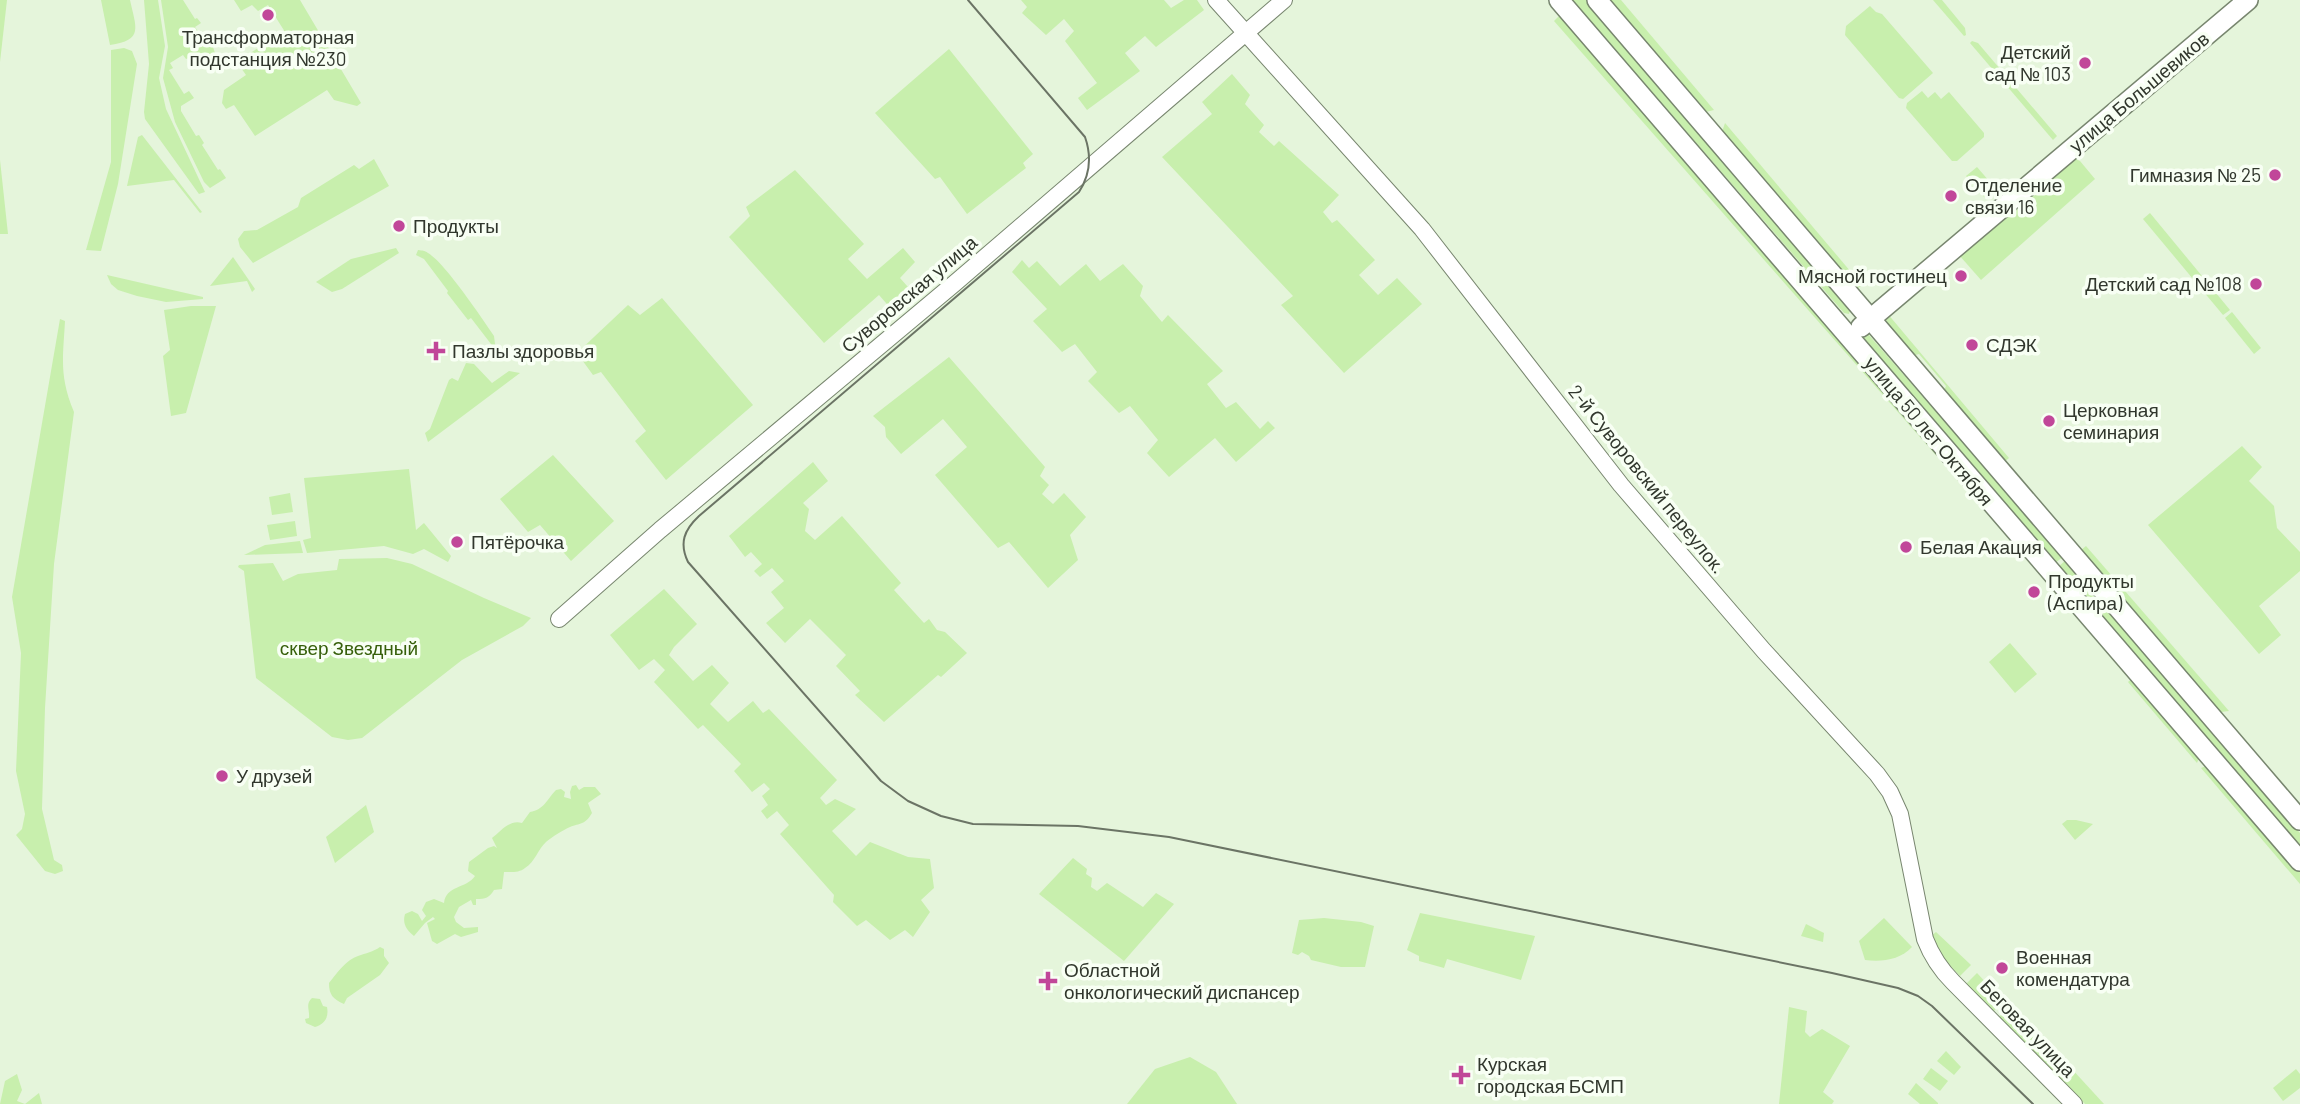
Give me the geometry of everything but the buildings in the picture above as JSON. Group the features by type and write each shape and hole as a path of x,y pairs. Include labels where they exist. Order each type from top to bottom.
{"main road":[{"name":"улица 50 лет Октября","path":"1559,0 2300,861"},
{"name":"улица 50 лет Октября","path":"1597,0 2300,820"},
{"name":"улица Большевиков","path":"1849,336 2248,0"}],"street":[{"name":"2-й Суворовский переулок.","path":"1216,0 1422,229 1630,495 1764,651 1877,774 1900,814 1931,954 1952,982"},
{"name":"Суворовская улица","path":"559,619 660,530 955,283 1284,0"},
{"name":"Беговая улица","path":"1952,982 2074,1104"}],"green space":[{"path":"0,0 7,0 0,62"},
{"path":"101,0 130,0 135,31 128,40 110,45"},
{"path":"144,0 158,0 165,46 159,78 166,109 205,192 199,194 145,119 149,64"},
{"path":"161,0 183,0 195,19 201,23 195,27 202,37 206,35 211,41 215,53 202,62 193,64 183,55 170,63 173,68 169,70 184,94 189,91 194,98 181,106 181,111 196,136 199,135 204,143 202,145 218,170 220,169 226,178 210,188 204,182 175,122 163,78 168,47"},
{"path":"234,0 300,0 361,103 357,106 334,100 327,90 255,136 234,105 226,109 222,103 224,90 246,75 239,65 240,59 285,32 268,5 258,11 252,5 241,11"},
{"path":"1021,0 1164,0 1171,8 1184,0 1197,0 1204,10 1156,47 1145,36 1125,53 1140,71 1087,110 1078,98 1097,83 1065,41 1074,31 1064,19 1046,35 1022,13 1027,7"},
{"path":"1572,0 1586,0 1851,307 1849,314 1844,313"},
{"path":"1610,0 1621,0 1714,110 1706,112"},
{"path":"1933,0 1942,0 1965,28 1966,35 1964,36"},
{"path":"1870,6 1882,14 1933,73 1903,99 1899,98 1845,35 1846,26"},
{"path":"1559,16 1944,451 1941,461 1554,21"},
{"path":"1970,43 1978,43 2057,136 2053,140"},
{"path":"124,48 132,51 137,64 118,184 101,251 86,250 111,162 111,50"},
{"path":"949,49 1033,154 1023,163 1026,168 967,214 940,177 935,179 875,113"},
{"path":"1232,74 1250,95 1245,104 1264,125 1259,132 1274,146 1279,141 1339,195 1323,212 1332,223 1337,220 1375,260 1359,275 1378,295 1397,278 1422,304 1344,373 1281,305 1293,296 1162,157 1212,114 1202,102"},
{"path":"1922,91 1928,98 1935,92 1941,99 1949,92 1984,133 1984,137 1957,161 1952,161 1906,108 1907,103"},
{"path":"1725,123 1862,285 1856,290 1722,132"},
{"path":"142,135 202,212 200,213 174,180 127,186 138,137"},
{"path":"2073,158 2080,161 2095,179 1981,280 1959,255"},
{"path":"374,159 389,186 253,263 240,247 238,239 244,231 257,230 298,207 301,198 354,165 359,169"},
{"path":"0,160 8,234 0,234"},
{"path":"1977,167 1996,189 1985,198 1966,176"},
{"path":"795,170 864,244 848,259 867,279 903,248 915,262 900,278 916,296 893,311 879,295 824,343 729,237 750,216 746,207"},
{"path":"2150,213 2230,310 2223,315 2143,219"},
{"path":"396,248 399,253 342,289 332,292 316,282 351,259"},
{"path":"418,250 435,258 453,278 494,336 501,357 471,318 468,320 424,259 416,255"},
{"path":"233,257 255,289 252,292 247,281 210,286"},
{"path":"1022,260 1029,268 1037,261 1060,286 1086,264 1100,281 1123,264 1143,286 1140,296 1162,322 1168,315 1223,371 1207,384 1226,408 1236,402 1260,429 1268,421 1275,428 1236,462 1215,438 1169,477 1147,453 1158,440 1130,406 1119,413 1088,381 1097,372 1075,344 1062,352 1033,321 1047,309 1012,272"},
{"path":"107,275 203,299 166,302 137,296 118,290"},
{"path":"662,298 753,405 666,480 635,441 646,431 601,372 593,375 577,353 628,305 640,315"},
{"path":"216,306 186,413 171,416 163,356 170,350 164,310"},
{"path":"2232,312 2261,348 2254,354 2225,318"},
{"path":"1887,313 2009,458 2003,463 1943,393 1946,386 1919,354 1912,356 1886,326"},
{"path":"60,319 65,321 64,377 74,412 54,564 45,708 42,809 54,860 62,865 63,871 55,874 45,871 16,835 22,829 25,814 16,771 21,653 12,597"},
{"path":"1868,334 2063,557 2055,563 1866,342 1864,337"},
{"path":"949,357 1045,467 1040,476 1049,485 1042,494 1053,504 1064,493 1086,517 1070,535 1078,560 1048,588 1009,542 998,548 935,475 967,447 943,419 901,454 886,437 885,427 873,416"},
{"path":"466,363 474,364 492,383 509,371 520,373 428,442 425,433 430,429 449,380 452,378 458,381"},
{"path":"2242,446 2262,467 2249,481 2274,506 2277,528 2300,552 2300,571 2259,606 2281,635 2259,654 2148,525"},
{"path":"553,455 614,521 571,561 540,525 528,532 500,499"},
{"path":"813,462 828,481 803,503 809,509 805,531 815,540 842,516 901,583 894,590 924,623 929,619 937,630 945,632 967,653 884,722 855,695 860,691 836,666 846,655 810,619 785,643 766,623 784,608 771,592 784,581 772,568 760,577 754,571 762,564 751,552 745,557 729,536"},
{"path":"409,469 416,530 424,523 451,556 448,562 424,549 413,554 384,546 307,553 303,540 311,538 304,478"},
{"path":"290,493 293,512 272,515 269,497"},
{"path":"295,521 297,536 270,540 267,525"},
{"path":"300,541 303,553 244,555 265,545"},
{"path":"2086,546 2229,711 2221,712 2080,551"},
{"name":"сквер Звездный","path":"387,558 412,564 531,618 523,626 462,660 362,738 348,740 332,737 256,678 244,571 238,567 273,563 283,581 298,574 337,570 339,559"},
{"path":"2066,560 2300,833 2300,849 2058,567"},
{"path":"664,589 697,624 669,655 693,681 712,665 729,683 710,704 728,722 753,701 763,713 769,709 837,780 820,798 826,805 835,799 856,809 832,831 856,856 870,842 908,857 930,859 934,888 921,900 930,912 913,937 905,930 890,940 866,920 857,926 833,902 834,895 780,834 789,825 777,811 767,819 761,811 768,805 762,796 770,789 764,783 752,792 734,771 741,764 703,725 698,729 654,682 665,670 654,659 639,670 610,635"},
{"path":"2010,643 2037,674 2015,693 1989,662"},
{"path":"2135,676 2201,753 2197,763 2128,682"},
{"path":"2211,764 2300,869 2300,884 2201,768"},
{"path":"576,785 579,790 595,787 601,794 588,803 592,813 587,820 548,840 523,870 504,872 502,889 494,890 482,899 476,899 476,905 473,905 471,900 459,907 454,917 456,922 464,928 478,927 478,932 461,937 455,934 437,944 432,941 427,923 435,919 433,917 425,923 414,936 409,931 405,924 405,914 412,911 418,914 422,921 426,916 422,910 426,902 434,899 444,903 448,893 471,880 475,876 468,871 469,862 488,848 497,848 492,838 502,829 510,824 522,823 530,812 542,807 556,790 561,789 565,792 564,797 571,799 572,786"},
{"path":"366,805 374,832 335,863 326,837"},
{"path":"2067,820 2093,824 2075,840 2062,824"},
{"path":"1073,858 1087,869 1086,874 1092,878 1091,887 1097,891 1107,883 1143,907 1156,893 1174,904 1124,961 1039,894"},
{"path":"1420,913 1535,936 1521,980 1447,959 1444,968 1419,961 1419,956 1407,950"},
{"path":"1324,918 1374,926 1365,967 1341,967 1311,960 1302,952 1298,955 1292,953 1299,920"},
{"path":"1884,918 1912,947 1902,955 1890,959 1865,960 1859,941"},
{"path":"1806,924 1824,933 1823,942 1801,936"},
{"path":"1936,932 1971,965 1960,976 1941,956 1931,936"},
{"path":"380,947 384,949 384,956 389,963 380,975 347,998 344,1004 334,998 329,983 338,971 354,958"},
{"path":"1977,973 2003,1001 1994,1011 1966,984"},
{"path":"312,998 320,999 323,1006 327,1007 324,1022 315,1027 306,1023 305,1019 309,1018 308,1005"},
{"path":"1789,1007 1807,1011 1805,1032 1810,1037 1822,1029 1850,1046 1823,1092 1834,1101 1832,1104 1779,1104"},
{"path":"2009,1007 2016,1008 2104,1104 2085,1104 1999,1017"},
{"path":"1946,1051 1961,1067 1954,1075 1937,1061"},
{"path":"1190,1057 1216,1072 1237,1104 1127,1104 1155,1069"},
{"path":"1931,1068 1948,1081 1940,1091 1923,1079"},
{"path":"2296,1069 2300,1074 2300,1088 2283,1101 2273,1088"},
{"path":"17,1074 22,1090 17,1101 25,1104 0,1104 5,1081"},
{"path":"1916,1083 1938,1104 1920,1104 1908,1094"},
{"path":"39,1093 42,1104 25,1104"}],"tram line":[{"path":"968,0 1085,137 1089,159 1083,186 699,516 684,537 688,562 881,781 908,801 941,816 973,824 1078,826 1169,837 1898,988 1918,996 1932,1006 2033,1104"}],"place":[{"name":"Трансформаторная подстанция №230","path":"268,15"},
{"name":"Детский сад № 103","path":"2085,63"},
{"name":"Гимназия № 25","path":"2275,175"},
{"name":"Отделение связи 16","path":"1951,196"},
{"name":"Продукты","path":"399,226"},
{"name":"Мясной гостинец","path":"1961,276"},
{"name":"Детский сад №108","path":"2256,284"},
{"name":"СДЭК","path":"1972,345"},
{"name":"Пазлы здоровья","path":"436,351"},
{"name":"Церковная семинария","path":"2049,421"},
{"name":"Пятёрочка","path":"457,542"},
{"name":"Белая Акация","path":"1906,547"},
{"name":"Продукты (Аспира)","path":"2034,592"},
{"name":"У друзей","path":"222,776"},
{"name":"Военная комендатура","path":"2002,968"},
{"name":"Областной онкологический диспансер","path":"1048,981"},
{"name":"Курская городская БСМП","path":"1461,1075"}]}
